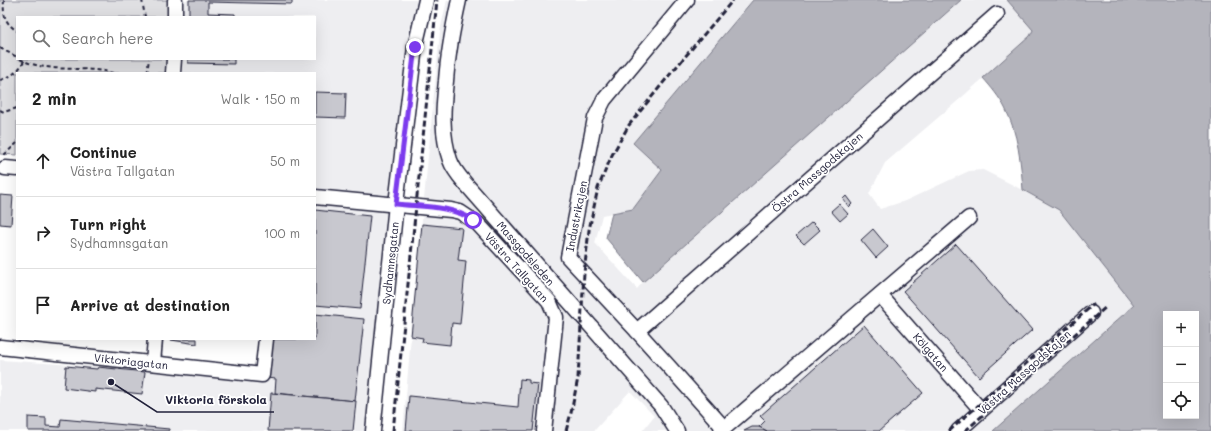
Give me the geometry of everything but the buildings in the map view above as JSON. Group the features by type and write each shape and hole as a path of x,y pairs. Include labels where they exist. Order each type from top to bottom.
{"street":[{"path":"175,0 175,16"},
{"name":"Sydhamnsgatan","path":"373,431 396,204 415,47 426,0"},
{"name":"Massgodsleden","path":"459,0 450,45 443,108 444,137 450,162 465,183 661,406 678,431"},
{"name":"Industrikajen","path":"687,0 604,100 595,118 568,257 637,331 723,430"},
{"name":"Östra Massgodskajen","path":"637,331 997,14"},
{"path":"173,72 174,60"},
{"name":"Västra Tallgatan","path":"316,197 451,210 467,216 478,224 544,295 554,309 556,318 544,431"},
{"path":"723,430 969,218"},
{"name":"Kölgatan","path":"880,295 981,410"},
{"name":"Västra Massgodskajen","path":"958,431 1091,313"},
{"path":"153,363 155,340"},
{"name":"Viktoriagatan","path":"0,347 262,375 266,340"}],"path":[{"path":"4,0 4,16 9,26 16,30"},
{"path":"142,0 145,16"},
{"path":"0,48 16,56"},
{"path":"0,80 8,77 20,69 25,60 38,66 106,72"},
{"path":"147,72 149,60"},
{"path":"0,110 4,112 16,108"},
{"path":"8,164 16,145"}],"shaded area":[{"path":"0,0 171,0 171,16 16,16 16,60 170,60 170,72 16,72 16,155 0,154"},
{"path":"180,0 418,0 413,19 398,113 392,199 316,192 316,72 178,72 179,60 316,60 316,16 180,16"},
{"path":"447,0 753,0 633,143 663,170 633,209 602,215 595,243 637,289 643,282 961,0 1007,0 1034,30 1031,36 885,163 869,194 880,209 905,201 969,171 983,170 1059,210 1135,305 993,431 642,431 654,416 630,391 594,431 403,431 440,31"},
{"path":"753,0 961,0 643,282 606,238 612,213 633,209 662,170 633,143"},
{"path":"1007,0 1211,0 1211,431 993,431 1134,305 1059,210 1023,190 1020,159 1013,128 1003,104 983,78 1030,36 1033,30"},
{"path":"316,202 393,209 370,431 0,431 0,360 264,378 314,340 316,340"}],"railway":[{"path":"393,431 437,0"},
{"path":"566,431 578,378 584,273 589,230 598,188 612,155 629,125 733,0"},
{"path":"949,431 1094,304"},
{"path":"965,431 1106,307"}],"place":[{"name":"Viktoria förskola","path":"111,382"}],"route":[{"path":"415,47 396,204 451,210 460,212 473,220"}]}
